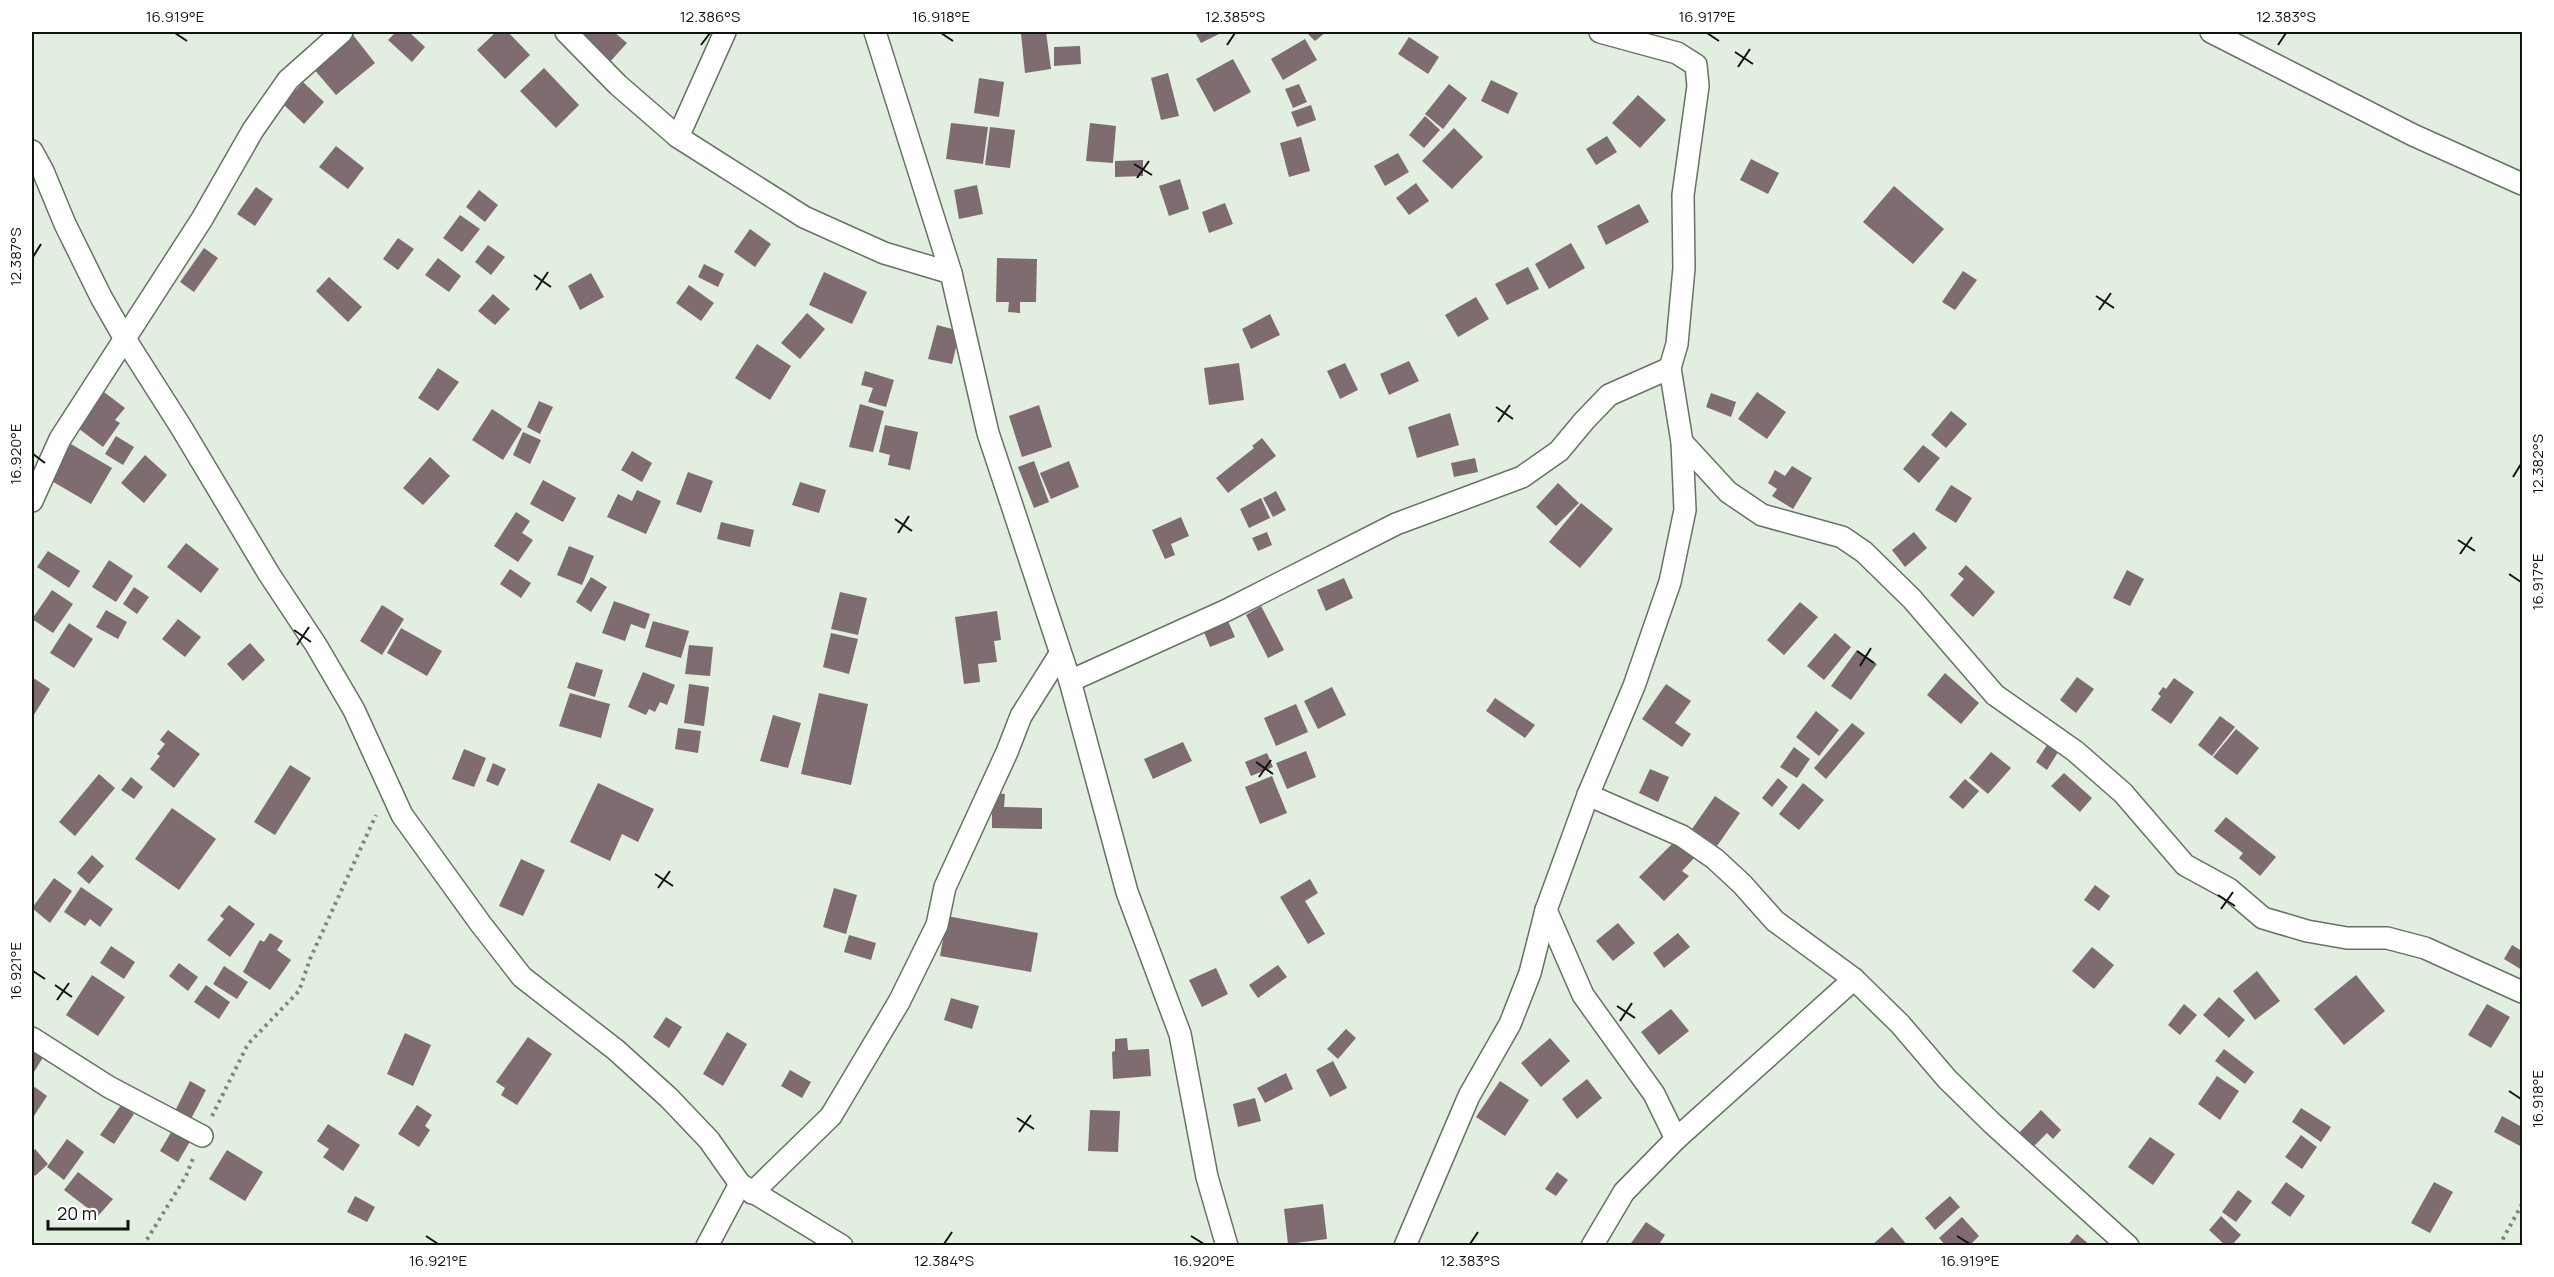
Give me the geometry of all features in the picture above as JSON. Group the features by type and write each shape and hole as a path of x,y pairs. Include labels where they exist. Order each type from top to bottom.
{"street":[{"path":"32,501 60,440 202,219 253,130 288,80 342,32"},
{"path":"566,32 618,86 678,136 804,217 884,254 951,273"},
{"path":"678,136 725,32"},
{"path":"875,32 951,273 988,433 1070,681 1127,892 1180,1034 1208,1177 1227,1245"},
{"path":"1405,1245 1469,1096 1510,1024 1530,973 1546,910 1588,795 1634,686 1670,582 1685,510 1682,442 1670,368 1677,344 1683,278 1683,195 1698,86 1696,65 1677,53 1600,32"},
{"path":"2211,32 2413,135 2523,184"},
{"path":"32,151 65,224 124,339 181,427 268,574 316,645 354,710 402,815 480,923 522,976 616,1050 669,1098 710,1140 746,1188 842,1245"},
{"path":"1070,681 1227,610 1396,524 1522,477 1559,451 1609,395 1670,368"},
{"path":"1682,442 1728,492 1762,515 1842,537 1864,552 1912,599 1995,695 2075,751 2123,793 2185,865 2229,889 2263,918 2307,931 2347,938 2387,938 2425,948 2523,992"},
{"path":"707,1245 746,1188 831,1116 899,1002 937,925 945,887 1007,752 1021,716 1060,654"},
{"path":"1588,795 1682,836 1715,859 1742,884 1775,921 1854,979 1900,1024 1970,1102 2038,1166 2128,1245"},
{"path":"1546,910 1582,995 1654,1094 1676,1138"},
{"path":"1592,1245 1624,1192 1676,1138 1854,979"},
{"path":"32,1038 109,1087 202,1136"}],"path":[{"path":"143,1245 186,1176 202,1136 248,1044 299,991 310,959 378,811 383,776"},
{"path":"2499,1245 2523,1204"}],"building":[{"path":"396,32 409,32 425,47 412,62 388,40"},
{"path":"496,32 508,32 530,55 505,79 477,50"},
{"path":"579,32 614,32 627,43 608,64"},
{"path":"1046,32 1051,69 1025,73 1021,34"},
{"path":"1195,32 1223,32 1201,43"},
{"path":"1306,32 1326,32 1315,41"},
{"path":"353,35 375,63 336,95 313,68"},
{"path":"1409,37 1439,57 1428,74 1398,54"},
{"path":"1305,39 1317,60 1283,80 1271,59"},
{"path":"1080,46 1081,64 1054,66 1054,47"},
{"path":"1233,59 1251,92 1214,112 1196,79"},
{"path":"544,68 579,105 556,128 520,91"},
{"path":"1168,73 1179,116 1161,120 1151,78"},
{"path":"979,78 1004,82 999,117 974,113"},
{"path":"1491,80 1518,93 1508,114 1481,101"},
{"path":"303,82 324,102 304,124 283,104"},
{"path":"1299,84 1307,102 1293,108 1285,89"},
{"path":"1449,84 1467,98 1443,129 1425,114"},
{"path":"1638,95 1666,120 1640,148 1612,123"},
{"path":"1311,105 1316,120 1297,127 1291,112"},
{"path":"1425,116 1440,130 1424,148 1409,135"},
{"path":"951,123 988,127 983,164 946,159"},
{"path":"1090,123 1116,126 1113,163 1086,161"},
{"path":"990,127 1015,130 1010,168 985,165"},
{"path":"1454,128 1483,157 1452,189 1422,161"},
{"path":"1607,136 1617,152 1596,165 1586,149"},
{"path":"1301,137 1310,171 1289,177 1280,143"},
{"path":"336,146 364,168 348,189 319,167"},
{"path":"1398,153 1409,172 1385,186 1374,166"},
{"path":"1751,159 1779,173 1768,194 1740,180"},
{"path":"1143,160 1143,176 1115,177 1115,161"},
{"path":"1180,179 1189,209 1169,216 1159,186"},
{"path":"1416,183 1429,201 1409,215 1396,198"},
{"path":"977,185 983,214 959,219 954,190"},
{"path":"1894,186 1944,229 1913,264 1863,222"},
{"path":"256,187 273,199 255,226 237,214"},
{"path":"479,190 498,205 485,222 466,207"},
{"path":"1225,203 1233,224 1209,233 1202,212"},
{"path":"1639,204 1649,222 1606,245 1597,226"},
{"path":"460,215 480,229 462,252 443,238"},
{"path":"750,229 771,244 755,267 734,252"},
{"path":"398,238 414,249 398,270 383,259"},
{"path":"1571,243 1585,268 1549,289 1535,264"},
{"path":"488,245 505,257 491,275 475,262"},
{"path":"204,248 218,258 194,292 180,282"},
{"path":"438,258 461,276 449,292 425,275"},
{"path":"997,258 1037,259 1036,302 1020,302 1020,313 1008,312 1009,302 996,302"},
{"path":"704,264 724,274 718,287 698,277"},
{"path":"1528,267 1539,289 1507,305 1495,284"},
{"path":"1963,271 1977,280 1955,310 1942,302"},
{"path":"824,272 867,292 852,324 809,305"},
{"path":"591,273 604,297 580,310 568,286"},
{"path":"329,277 362,307 348,322 316,291"},
{"path":"689,285 714,303 701,321 676,303"},
{"path":"493,294 510,309 495,325 478,311"},
{"path":"1476,297 1489,319 1458,337 1445,315"},
{"path":"807,313 825,329 800,359 781,343"},
{"path":"1270,314 1280,335 1251,349 1242,329"},
{"path":"937,325 960,331 952,364 928,359"},
{"path":"757,344 791,366 770,400 735,378"},
{"path":"1409,361 1419,381 1389,395 1380,374"},
{"path":"1239,363 1244,400 1209,405 1204,368"},
{"path":"1345,363 1358,390 1340,399 1327,371"},
{"path":"438,368 459,382 438,411 418,398"},
{"path":"865,371 894,380 886,407 868,402 873,388 861,385"},
{"path":"104,392 125,408 115,420 120,423 103,447 78,428"},
{"path":"1757,392 1786,412 1767,439 1738,419"},
{"path":"1711,393 1736,402 1731,417 1706,407"},
{"path":"539,401 553,407 540,434 527,427"},
{"path":"860,404 884,411 873,452 849,447"},
{"path":"1039,405 1052,447 1022,457 1009,416"},
{"path":"492,409 522,429 503,460 472,440"},
{"path":"1951,411 1967,424 1946,448 1931,435"},
{"path":"1450,413 1459,445 1417,458 1408,427"},
{"path":"885,425 918,432 910,470 888,465 890,455 879,452"},
{"path":"523,432 541,440 530,464 513,455"},
{"path":"116,436 134,447 123,465 105,454"},
{"path":"1262,438 1276,456 1228,493 1216,478 1254,448 1252,446"},
{"path":"71,444 112,468 91,504 50,480"},
{"path":"1923,445 1940,458 1919,483 1903,469"},
{"path":"632,451 652,463 642,482 621,470"},
{"path":"145,455 167,475 144,503 121,483"},
{"path":"430,457 450,476 423,505 403,488"},
{"path":"1475,458 1478,472 1454,477 1451,463"},
{"path":"1034,461 1049,502 1034,508 1018,467"},
{"path":"1069,461 1079,487 1051,499 1040,473"},
{"path":"1792,466 1812,478 1793,509 1772,496 1777,489 1768,483 1775,470 1785,476"},
{"path":"688,472 713,481 701,513 676,504"},
{"path":"543,480 576,498 563,522 530,504"},
{"path":"800,482 826,490 819,513 792,505"},
{"path":"1558,483 1579,503 1556,526 1536,507"},
{"path":"1951,485 1972,498 1956,523 1935,510"},
{"path":"637,490 661,501 646,534 607,517 618,494 632,501"},
{"path":"1276,491 1286,510 1273,517 1263,498"},
{"path":"1261,498 1270,518 1249,528 1240,509"},
{"path":"1581,503 1613,529 1580,568 1549,542"},
{"path":"516,512 530,521 522,533 533,540 518,562 494,546"},
{"path":"1181,517 1189,536 1171,544 1175,555 1165,559 1152,530"},
{"path":"721,522 754,530 750,547 717,539"},
{"path":"1267,532 1272,545 1258,551 1252,538"},
{"path":"1914,532 1927,548 1905,567 1892,550"},
{"path":"186,543 219,569 201,593 167,567"},
{"path":"569,546 594,556 582,585 557,575"},
{"path":"48,551 80,571 69,588 37,567"},
{"path":"109,560 133,576 116,602 92,587"},
{"path":"1966,565 1995,592 1973,617 1950,595 1964,579 1958,574"},
{"path":"510,569 531,583 521,598 500,584"},
{"path":"2127,570 2144,579 2130,606 2113,598"},
{"path":"591,577 607,587 591,612 576,602"},
{"path":"1344,578 1353,598 1326,611 1317,590"},
{"path":"134,587 149,597 137,614 123,604"},
{"path":"52,590 73,604 53,633 32,619"},
{"path":"840,592 867,598 858,635 831,629"},
{"path":"614,601 650,614 645,629 631,624 625,641 602,633"},
{"path":"1800,602 1818,617 1784,655 1767,640"},
{"path":"382,605 404,619 382,655 360,641"},
{"path":"1261,606 1284,650 1268,658 1246,615"},
{"path":"106,610 127,622 118,639 96,627"},
{"path":"997,611 1001,640 994,641 997,662 978,664 980,682 964,684 955,617"},
{"path":"178,619 201,637 185,657 162,639"},
{"path":"653,621 689,631 681,658 645,647"},
{"path":"1228,621 1235,637 1210,647 1204,632"},
{"path":"69,623 93,639 74,668 50,653"},
{"path":"401,628 442,651 427,676 387,653"},
{"path":"831,633 858,639 849,674 823,667"},
{"path":"1835,633 1851,647 1824,680 1807,666"},
{"path":"250,643 265,660 243,681 227,664"},
{"path":"689,645 713,647 710,676 685,674"},
{"path":"1857,650 1877,664 1851,700 1831,686"},
{"path":"576,662 603,670 595,697 567,688"},
{"path":"643,672 675,685 667,705 660,702 655,712 649,709 646,715 628,707"},
{"path":"1945,673 1979,703 1961,724 1927,695"},
{"path":"32,677 50,689 32,718"},
{"path":"2077,677 2094,689 2076,713 2060,700"},
{"path":"2174,678 2194,692 2171,724 2151,710 2161,696 2158,694 2163,687 2166,689"},
{"path":"689,684 709,687 704,726 684,723"},
{"path":"1666,684 1691,701 1675,723 1691,734 1682,747 1642,719"},
{"path":"1332,687 1346,715 1318,729 1304,701"},
{"path":"570,693 610,704 601,738 559,726"},
{"path":"819,693 868,704 851,785 801,774"},
{"path":"1495,698 1535,725 1525,738 1486,711"},
{"path":"1296,704 1308,732 1276,746 1264,718"},
{"path":"1816,711 1839,730 1819,756 1796,737"},
{"path":"773,715 801,723 788,768 760,761"},
{"path":"2220,716 2235,727 2212,756 2198,745"},
{"path":"1852,723 1865,733 1826,779 1814,768"},
{"path":"678,728 701,731 698,753 675,749"},
{"path":"2236,729 2259,748 2237,775 2213,757"},
{"path":"168,730 200,754 174,788 150,769 160,756 157,754 165,744 160,740"},
{"path":"1183,742 1192,761 1153,779 1144,759"},
{"path":"2047,745 2058,752 2047,770 2036,762"},
{"path":"1794,747 1810,759 1797,778 1780,767"},
{"path":"464,749 486,758 474,787 452,779"},
{"path":"1306,751 1316,777 1287,789 1276,763"},
{"path":"1991,752 2011,768 1988,794 1969,778"},
{"path":"1267,753 1273,767 1251,776 1245,762"},
{"path":"493,763 506,769 498,786 486,781"},
{"path":"290,765 311,778 275,835 254,822"},
{"path":"1650,769 1669,777 1658,802 1639,793"},
{"path":"2064,773 2092,798 2080,812 2051,786"},
{"path":"99,774 115,788 75,836 59,822"},
{"path":"1272,776 1287,813 1260,824 1245,787"},
{"path":"131,777 143,787 134,799 121,790"},
{"path":"1778,778 1788,787 1772,807 1762,798"},
{"path":"1965,779 1979,791 1963,809 1949,797"},
{"path":"598,783 654,809 638,842 622,834 610,861 570,842"},
{"path":"1803,783 1824,800 1799,830 1779,814"},
{"path":"992,793 1005,794 1004,807 1042,808 1042,829 992,828"},
{"path":"1715,796 1740,813 1717,846 1692,829"},
{"path":"172,808 216,839 179,890 135,859"},
{"path":"2226,817 2276,857 2260,876 2239,858 2243,853 2214,831"},
{"path":"1678,838 1696,856 1682,871 1689,876 1664,901 1639,877"},
{"path":"92,855 104,866 89,884 77,873"},
{"path":"521,859 545,870 523,916 499,906"},
{"path":"54,878 72,891 50,923 32,908"},
{"path":"1310,879 1318,893 1305,901 1325,934 1308,944 1280,897"},
{"path":"2095,885 2110,896 2099,911 2084,900"},
{"path":"81,887 113,909 100,927 90,919 85,926 64,912"},
{"path":"834,888 857,895 846,934 823,927"},
{"path":"229,905 255,924 230,957 207,940 224,919 220,916"},
{"path":"947,916 1038,933 1031,972 940,956"},
{"path":"1618,923 1635,943 1613,961 1596,941"},
{"path":"270,933 283,941 277,950 291,960 270,990 243,972 260,940 264,942"},
{"path":"1678,933 1690,947 1664,968 1653,953"},
{"path":"849,935 876,943 871,960 844,952"},
{"path":"2512,945 2522,951 2522,970 2504,959"},
{"path":"111,946 135,962 124,979 100,963"},
{"path":"2092,947 2114,965 2094,989 2072,971"},
{"path":"179,963 198,977 188,991 169,976"},
{"path":"1278,965 1287,977 1258,998 1249,985"},
{"path":"224,966 248,982 237,999 213,984"},
{"path":"1216,968 1228,994 1202,1007 1189,980"},
{"path":"2257,971 2280,1001 2255,1020 2233,991"},
{"path":"92,975 125,997 98,1036 66,1015"},
{"path":"2356,975 2385,1011 2344,1045 2314,1009"},
{"path":"206,985 230,1002 219,1019 194,1002"},
{"path":"2219,997 2245,1020 2229,1038 2203,1015"},
{"path":"951,998 979,1006 972,1029 944,1020"},
{"path":"2184,1004 2197,1015 2180,1035 2168,1025"},
{"path":"2487,1004 2510,1017 2491,1048 2468,1035"},
{"path":"1671,1009 1689,1031 1659,1055 1641,1032"},
{"path":"666,1017 682,1027 669,1048 653,1037"},
{"path":"1346,1029 1356,1038 1338,1059 1327,1049"},
{"path":"727,1032 747,1044 723,1086 703,1074"},
{"path":"405,1033 431,1045 413,1086 387,1074"},
{"path":"528,1037 552,1054 517,1105 501,1095 505,1088 496,1082"},
{"path":"1127,1038 1128,1050 1149,1049 1151,1076 1113,1079 1112,1052 1115,1051 1115,1039"},
{"path":"1550,1038 1570,1061 1541,1087 1521,1063"},
{"path":"32,1047 44,1056 32,1075"},
{"path":"2224,1049 2254,1072 2245,1084 2215,1061"},
{"path":"1333,1061 1347,1088 1330,1097 1316,1070"},
{"path":"790,1070 811,1082 802,1098 781,1086"},
{"path":"1286,1073 1293,1089 1265,1103 1257,1088"},
{"path":"2217,1076 2239,1091 2220,1120 2198,1104"},
{"path":"1587,1079 1602,1098 1577,1119 1562,1099"},
{"path":"190,1081 206,1090 190,1121 174,1113"},
{"path":"1500,1081 1529,1100 1505,1136 1476,1117"},
{"path":"32,1085 47,1096 32,1119"},
{"path":"1255,1098 1261,1121 1238,1127 1233,1104"},
{"path":"121,1105 134,1114 114,1144 100,1135"},
{"path":"417,1105 432,1115 425,1126 430,1130 419,1147 398,1134"},
{"path":"2301,1108 2331,1127 2321,1142 2292,1122"},
{"path":"1090,1110 1120,1111 1118,1152 1088,1151"},
{"path":"2041,1110 2061,1130 2053,1139 2047,1133 2032,1148 2018,1134"},
{"path":"2502,1116 2522,1127 2522,1147 2494,1132"},
{"path":"328,1124 360,1145 343,1171 323,1157 329,1149 317,1141"},
{"path":"173,1129 191,1140 178,1162 160,1151"},
{"path":"2301,1135 2317,1147 2302,1169 2285,1157"},
{"path":"2150,1137 2175,1154 2153,1185 2128,1167"},
{"path":"67,1139 84,1152 64,1180 47,1167"},
{"path":"35,1149 48,1164 35,1176 32,1172 32,1152"},
{"path":"227,1150 263,1172 245,1201 209,1179"},
{"path":"78,1172 113,1199 98,1216 64,1190"},
{"path":"1557,1172 1568,1180 1556,1196 1545,1189"},
{"path":"2286,1182 2305,1196 2290,1217 2271,1203"},
{"path":"2434,1182 2453,1192 2430,1233 2411,1223"},
{"path":"2238,1190 2252,1201 2236,1222 2222,1212"},
{"path":"355,1196 375,1207 367,1222 347,1212"},
{"path":"1950,1196 1960,1207 1935,1230 1925,1218"},
{"path":"1323,1204 1327,1239 1288,1244 1284,1209"},
{"path":"2221,1216 2241,1235 2231,1246 2226,1246 2209,1230"},
{"path":"1962,1217 1979,1236 1969,1246 1946,1246 1939,1238"},
{"path":"1646,1222 1665,1235 1658,1246 1629,1246"},
{"path":"1892,1227 1908,1246 1871,1246"},
{"path":"2077,1234 2091,1246 2067,1246"}]}
